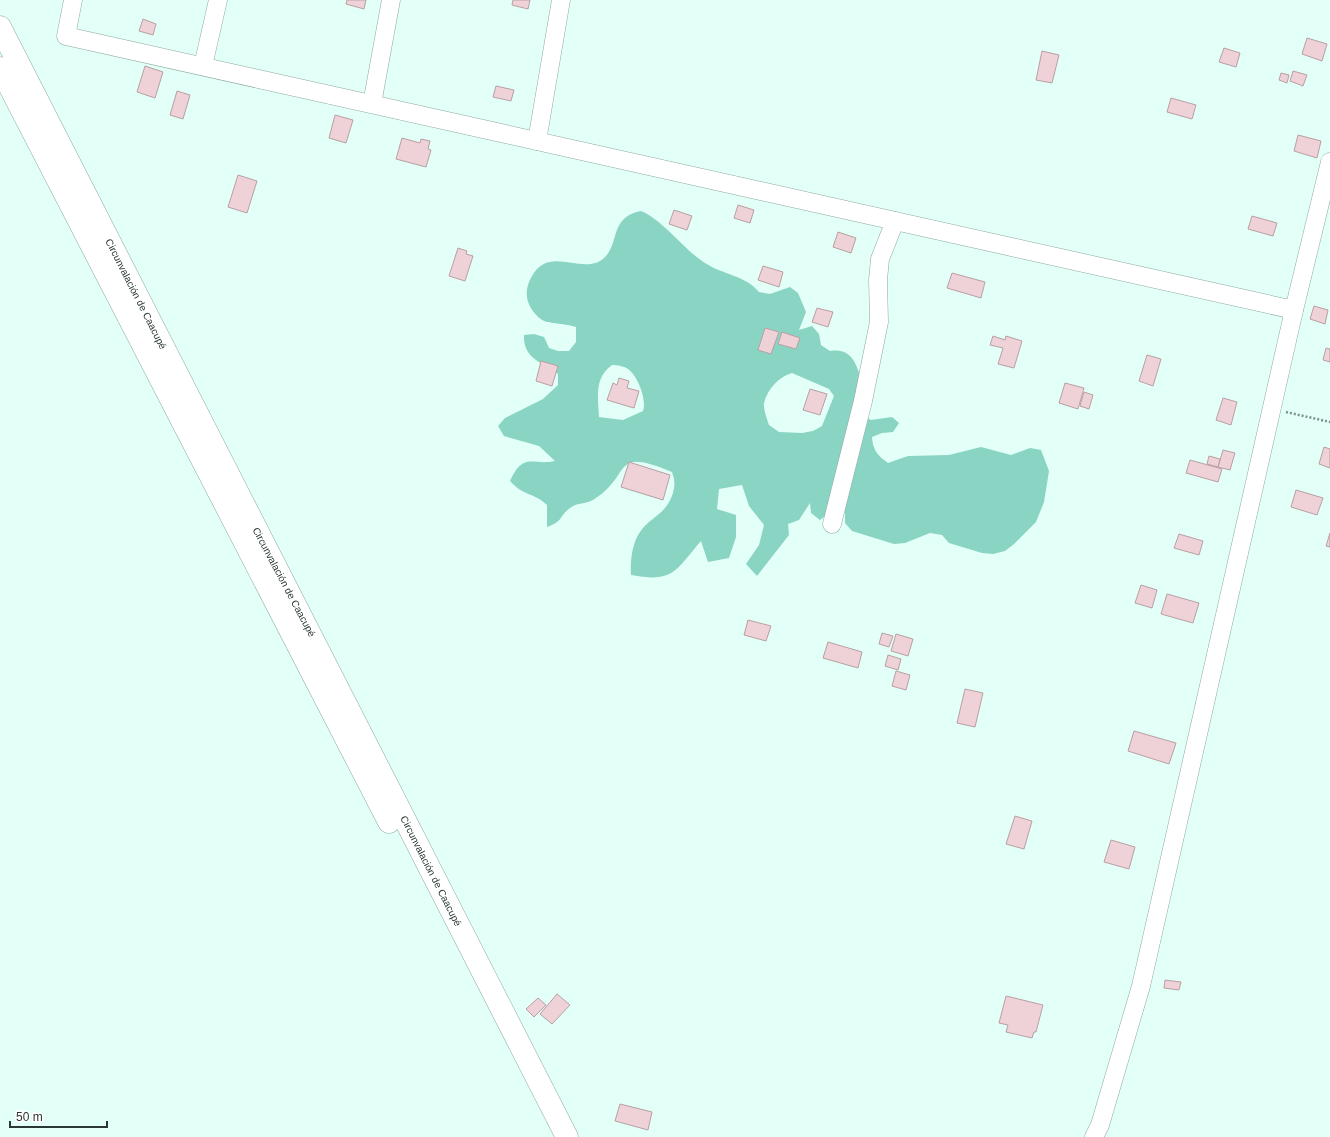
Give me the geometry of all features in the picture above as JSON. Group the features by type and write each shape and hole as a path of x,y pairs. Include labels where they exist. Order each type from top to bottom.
{"highway":[{"name":"Circunvalación de Caacupé","path":"0,27 567,1137"},
{"name":"Circunvalación de Caacupé","path":"0,68 551,1137"}],"street":[{"path":"73,0 66,36 1294,310"},
{"path":"203,66 218,0"},
{"path":"372,104 391,0"},
{"path":"537,141 561,0"},
{"path":"1094,1137 1100,1125 1141,986 1294,310 1330,162"},
{"path":"832,524 863,400 879,322 878,280 880,259 895,221"}],"path":[{"path":"1272,409 1330,422"}],"green space":[{"path":"641,211 649,215 689,251 705,263 747,282 759,292 770,294 790,287 798,293 806,312 799,330 812,326 819,334 821,345 830,351 846,353 855,363 865,393 857,412 871,420 892,417 899,423 893,432 882,433 872,437 876,452 888,463 908,456 949,455 981,447 1011,455 1030,448 1041,450 1049,471 1044,502 1036,522 1005,551 993,554 982,553 949,543 942,535 930,533 905,543 894,544 852,531 845,523 845,512 842,501 841,470 831,488 840,494 829,513 820,520 811,513 810,503 799,520 788,524 789,535 757,576 746,564 759,545 764,525 749,506 742,485 719,489 717,509 736,515 736,537 729,558 708,562 701,541 679,567 665,576 645,577 631,575 632,553 637,536 644,527 666,506 673,493 674,485 672,472 639,462 630,463 624,467 606,491 593,500 572,506 566,511 559,521 547,527 547,505 538,498 524,492 510,481 515,472 524,463 555,461 539,446 504,436 498,426 505,418 543,399 558,385 558,374 530,355 527,350 524,335 534,334 544,337 549,348 558,351 569,351 576,342 576,327 546,322 535,314 530,307 528,300 527,294 529,281 539,267 548,262 557,261 586,264 596,263 604,258 612,246 619,225 631,214","holes":["612,365 625,367 632,372 641,388 643,395 643,411 623,420 599,417 598,388 602,376","792,373 829,389 834,396 822,426 813,431 802,433 779,432 769,425 765,414 764,403 771,388 778,380"]}],"building":[{"path":"347,0 366,0 364,9 346,4"},
{"path":"513,0 530,0 528,9 512,5"},
{"path":"143,19 156,24 153,35 139,31"},
{"path":"1307,38 1327,44 1322,61 1302,54"},
{"path":"1224,48 1240,53 1236,67 1219,62"},
{"path":"1042,51 1059,55 1052,83 1036,80"},
{"path":"145,66 163,72 155,98 137,92"},
{"path":"1293,71 1307,75 1303,86 1290,81"},
{"path":"1281,73 1289,75 1287,83 1279,80"},
{"path":"496,86 514,90 511,101 493,97"},
{"path":"177,91 190,95 183,119 170,115"},
{"path":"1171,98 1196,105 1192,119 1167,112"},
{"path":"335,115 353,120 346,143 329,138"},
{"path":"1298,135 1321,141 1317,158 1294,151"},
{"path":"402,138 420,143 421,139 430,141 428,149 431,150 426,167 396,159"},
{"path":"238,175 257,181 247,213 228,207"},
{"path":"738,205 754,210 750,223 734,218"},
{"path":"674,210 692,216 687,230 669,224"},
{"path":"1252,216 1277,223 1273,236 1248,229"},
{"path":"838,232 856,238 851,253 833,247"},
{"path":"458,248 467,251 466,254 473,256 465,281 449,276"},
{"path":"763,266 783,272 779,287 758,280"},
{"path":"952,273 985,282 981,298 947,288"},
{"path":"1314,306 1328,310 1325,324 1310,319"},
{"path":"817,308 833,312 828,327 812,322"},
{"path":"765,328 779,332 771,354 758,350"},
{"path":"782,332 800,338 796,349 778,344"},
{"path":"993,336 1005,340 1006,336 1022,341 1014,368 998,364 1003,348 990,345"},
{"path":"1326,348 1330,349 1330,362 1323,360"},
{"path":"1147,355 1161,359 1153,386 1139,381"},
{"path":"541,361 558,366 552,386 536,381"},
{"path":"619,378 629,381 627,388 639,391 634,408 607,400 613,383 617,385"},
{"path":"1065,383 1084,388 1078,409 1059,403"},
{"path":"810,389 827,394 820,415 803,410"},
{"path":"1084,392 1093,395 1089,409 1080,406"},
{"path":"1223,398 1237,402 1231,425 1216,420"},
{"path":"1324,447 1330,449 1330,468 1319,464"},
{"path":"1223,450 1235,453 1230,470 1218,467"},
{"path":"1209,456 1220,459 1218,467 1207,464"},
{"path":"1190,460 1222,469 1218,482 1186,473"},
{"path":"629,462 670,475 663,500 621,487"},
{"path":"1296,490 1323,498 1317,515 1291,507"},
{"path":"1330,533 1330,547 1326,546"},
{"path":"1179,534 1203,541 1199,555 1174,548"},
{"path":"1141,585 1157,590 1152,608 1135,603"},
{"path":"1167,594 1199,603 1193,623 1161,614"},
{"path":"748,620 771,626 766,641 744,635"},
{"path":"882,633 893,636 889,647 879,644"},
{"path":"896,634 913,639 908,656 891,651"},
{"path":"828,642 862,652 858,668 823,658"},
{"path":"888,655 901,659 898,670 885,666"},
{"path":"896,671 910,675 906,690 892,686"},
{"path":"965,689 983,693 975,727 957,723"},
{"path":"1134,731 1176,743 1169,764 1128,751"},
{"path":"1015,816 1032,821 1024,849 1006,844"},
{"path":"1111,840 1135,847 1129,869 1104,862"},
{"path":"1165,980 1181,982 1179,990 1164,988"},
{"path":"557,994 570,1005 552,1024 540,1014"},
{"path":"1006,996 1043,1005 1036,1032 1034,1032 1032,1038 1006,1032 1008,1025 999,1023"},
{"path":"538,998 546,1005 534,1017 526,1009"},
{"path":"620,1104 652,1112 648,1130 615,1121"}]}
